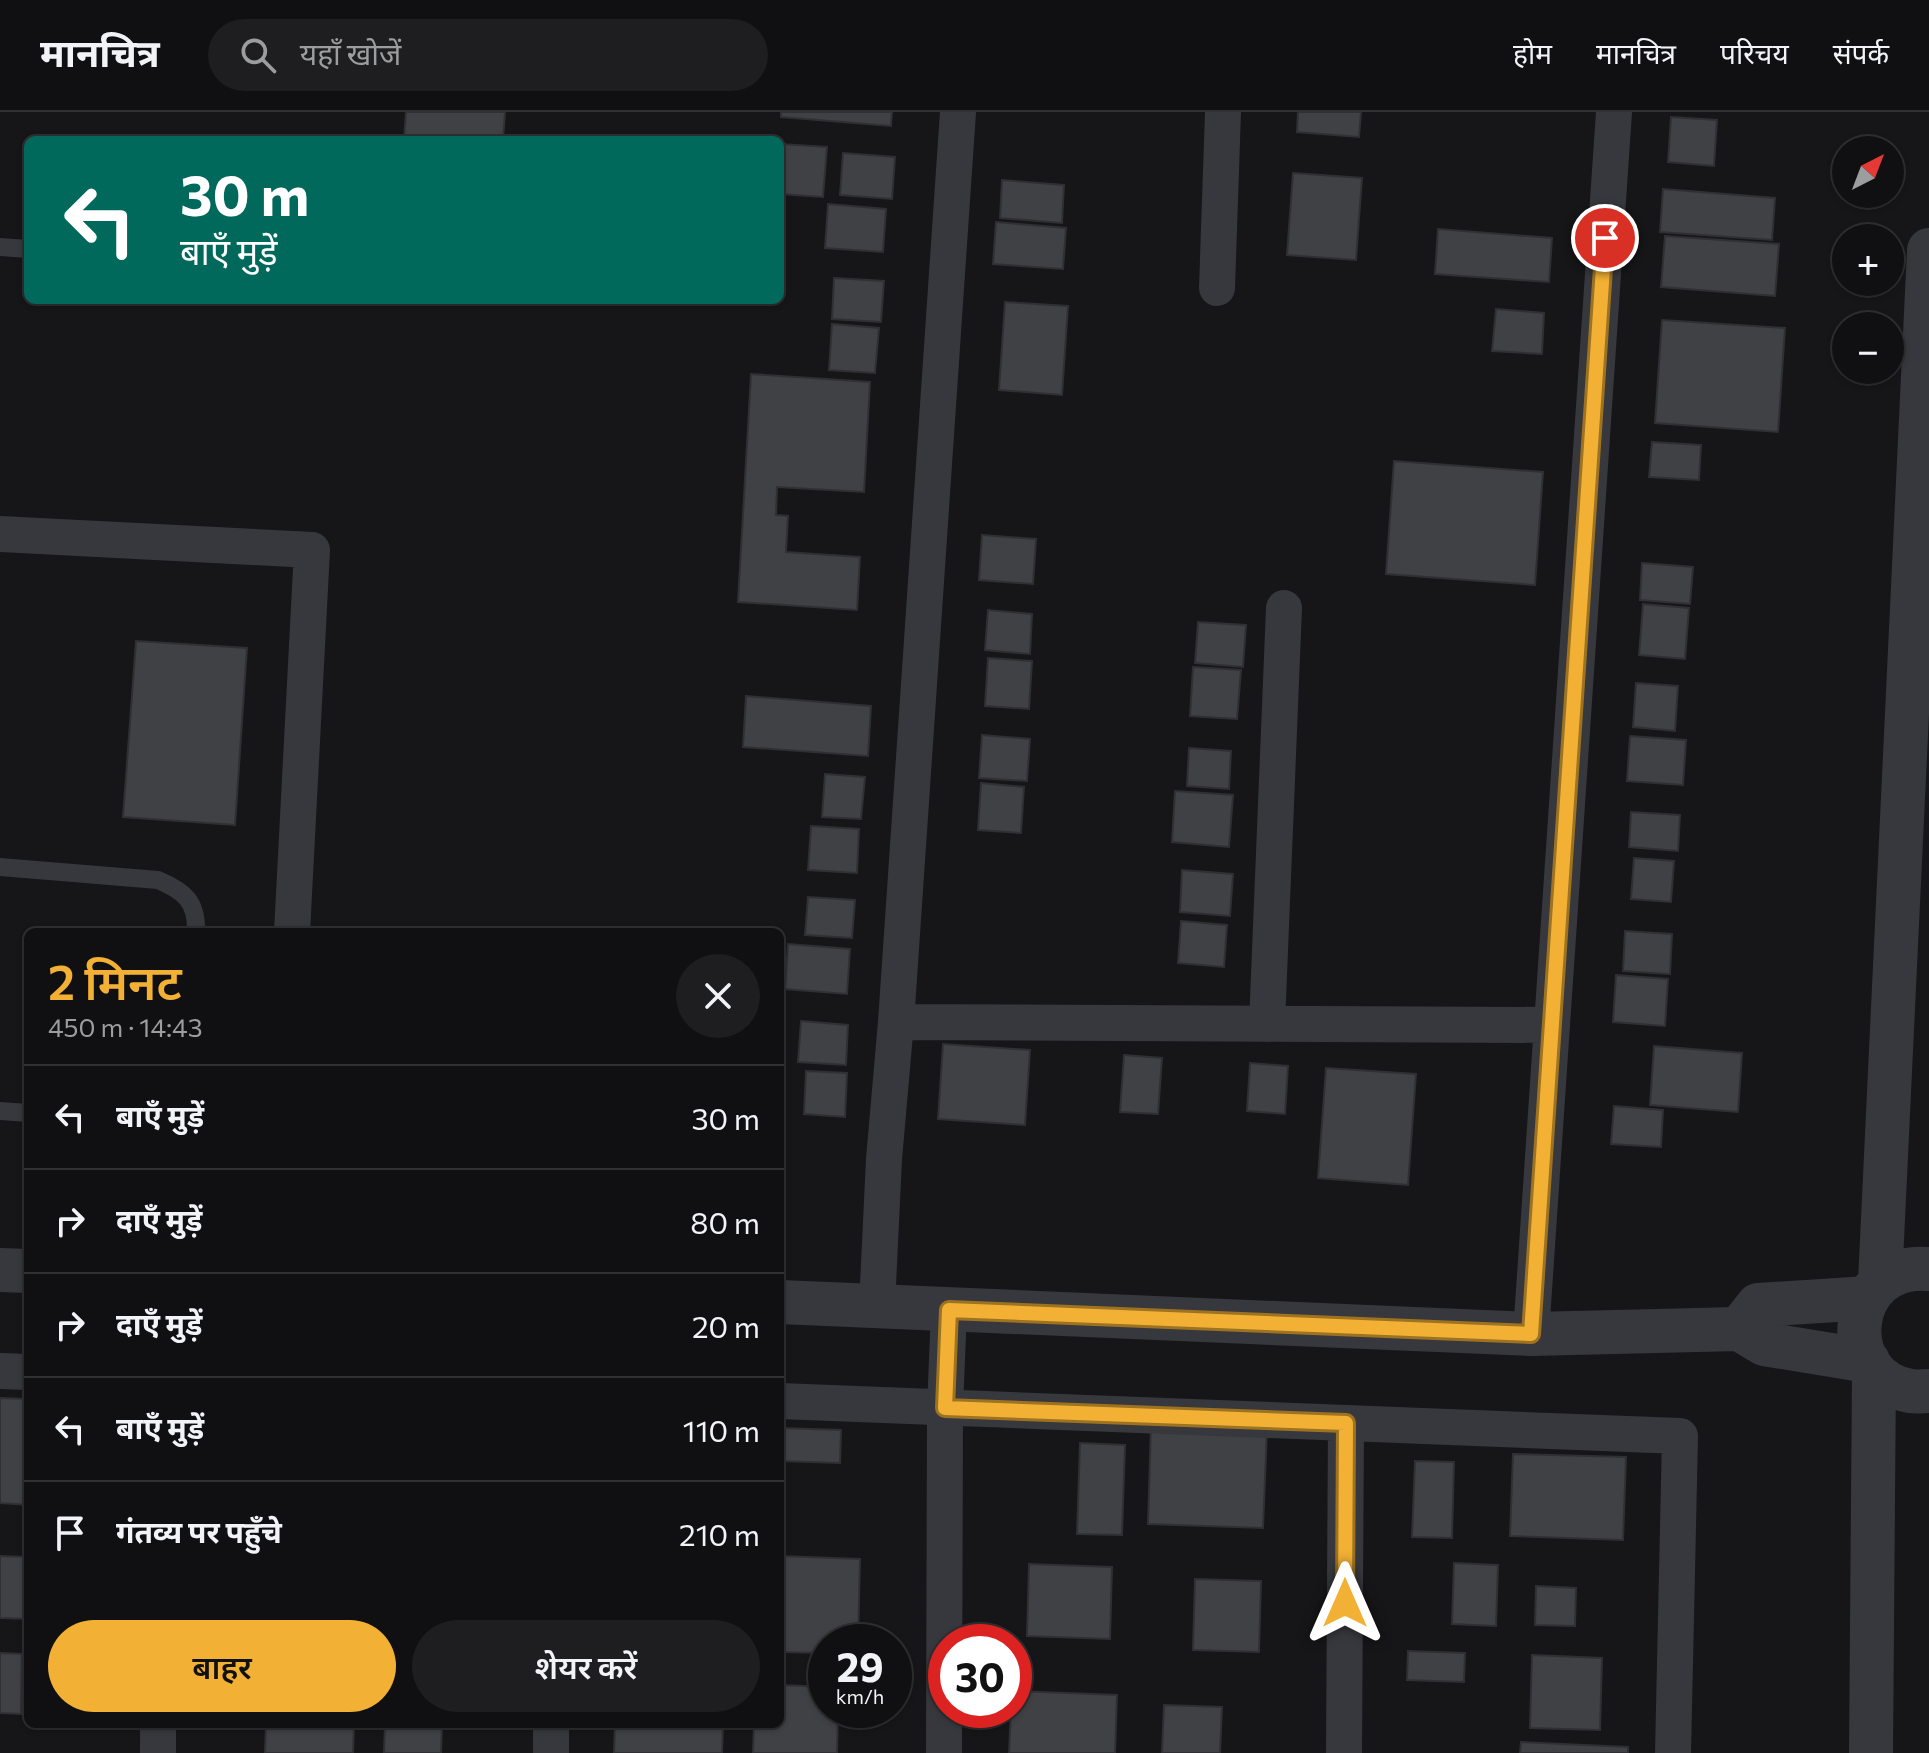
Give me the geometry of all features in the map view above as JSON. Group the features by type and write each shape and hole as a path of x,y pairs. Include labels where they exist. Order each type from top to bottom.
{"street":[{"path":"877,1306 884,1159 958,112"},
{"path":"1217,288 1223,112"},
{"path":"1531,1334 1614,112"},
{"path":"1874,1290 1929,250"},
{"path":"0,534 312,550 292,928"},
{"path":"1267,1024 1284,608"},
{"path":"896,1022 1552,1025"},
{"path":"1929,1269 1897,1272 1874,1290 1860,1316 1859,1335 1871,1366 1889,1383 1910,1391 1929,1391"},
{"path":"0,1270 24,1271"},
{"path":"1739,1329 1758,1305 1874,1290"},
{"path":"784,1302 1531,1334 1739,1329 1764,1344 1871,1366"},
{"path":"944,1753 945,1408 949,1310"},
{"path":"1871,1366 1871,1753"},
{"path":"0,1371 24,1372"},
{"path":"784,1401 1680,1436 1673,1753"},
{"path":"1344,1753 1346,1423"},
{"path":"158,1728 158,1753"},
{"path":"551,1728 551,1753"}],"lane":[{"path":"0,247 24,249"},
{"path":"0,867 158,880 177,888 190,900 196,928"},
{"path":"0,1111 24,1113"}],"building":[{"path":"406,112 505,112 503,136 404,136"},
{"path":"781,112 892,112 891,126 781,117"},
{"path":"1298,112 1361,112 1359,137 1297,132"},
{"path":"1671,117 1717,120 1714,166 1668,162"},
{"path":"784,144 827,147 823,197 784,194"},
{"path":"843,153 895,157 892,199 840,195"},
{"path":"1293,173 1362,178 1356,260 1287,255"},
{"path":"1002,180 1064,185 1062,223 1000,218"},
{"path":"1663,189 1775,198 1772,240 1660,232"},
{"path":"828,204 886,209 883,252 825,248"},
{"path":"996,222 1066,228 1063,269 993,264"},
{"path":"1438,229 1552,238 1549,282 1435,274"},
{"path":"1665,236 1779,244 1775,296 1661,287"},
{"path":"834,278 884,281 881,322 832,319"},
{"path":"1005,302 1068,306 1062,395 999,390"},
{"path":"1496,309 1544,313 1542,354 1492,351"},
{"path":"1662,320 1785,328 1778,432 1655,423"},
{"path":"832,324 879,328 875,373 829,370"},
{"path":"751,374 870,382 864,492 777,487 776,515 788,516 786,552 860,557 857,610 738,602"},
{"path":"1652,442 1701,445 1699,480 1649,477"},
{"path":"1394,461 1543,472 1535,585 1386,574"},
{"path":"982,535 1036,539 1033,584 979,580"},
{"path":"1642,563 1693,567 1690,604 1640,600"},
{"path":"1643,604 1689,608 1685,659 1639,655"},
{"path":"988,610 1032,614 1030,654 985,650"},
{"path":"1198,622 1246,625 1243,667 1195,663"},
{"path":"136,641 247,648 235,825 123,817"},
{"path":"988,658 1032,661 1029,709 985,706"},
{"path":"1193,667 1241,670 1237,719 1190,716"},
{"path":"1636,683 1678,686 1675,731 1633,727"},
{"path":"746,696 871,706 868,756 743,747"},
{"path":"982,735 1030,739 1027,781 979,778"},
{"path":"1630,736 1686,740 1683,785 1627,781"},
{"path":"1189,748 1231,751 1229,789 1187,786"},
{"path":"825,774 865,777 861,819 822,817"},
{"path":"981,783 1024,787 1021,833 978,830"},
{"path":"1175,791 1233,795 1229,847 1172,842"},
{"path":"1631,812 1680,815 1678,851 1629,847"},
{"path":"811,826 859,829 857,873 808,870"},
{"path":"1634,858 1674,861 1671,902 1631,899"},
{"path":"1182,870 1233,874 1230,916 1180,912"},
{"path":"808,897 855,900 852,938 805,935"},
{"path":"1181,921 1227,925 1224,967 1178,963"},
{"path":"1625,931 1672,934 1670,974 1623,971"},
{"path":"788,944 850,949 847,994 785,989"},
{"path":"1616,975 1668,979 1665,1026 1613,1022"},
{"path":"801,1021 848,1025 846,1065 798,1062"},
{"path":"943,1044 1030,1050 1025,1125 938,1119"},
{"path":"1654,1046 1742,1053 1738,1112 1650,1105"},
{"path":"1124,1055 1162,1058 1158,1114 1120,1112"},
{"path":"1250,1063 1288,1066 1285,1114 1247,1111"},
{"path":"1326,1068 1416,1074 1408,1185 1318,1178"},
{"path":"806,1071 847,1073 845,1117 804,1114"},
{"path":"1614,1106 1663,1110 1661,1147 1611,1144"},
{"path":"0,1398 24,1399 24,1505 0,1503"},
{"path":"1151,1425 1267,1429 1263,1528 1148,1524"},
{"path":"784,1428 841,1430 840,1463 784,1461"},
{"path":"1080,1443 1125,1445 1122,1535 1077,1534"},
{"path":"1513,1454 1626,1457 1623,1540 1510,1536"},
{"path":"1415,1461 1454,1462 1452,1538 1412,1537"},
{"path":"0,1556 24,1557 24,1619 0,1618"},
{"path":"784,1556 860,1559 858,1624 808,1624 808,1653 784,1652"},
{"path":"1454,1563 1498,1565 1496,1626 1452,1624"},
{"path":"1029,1564 1112,1567 1110,1639 1032,1636 1032,1624 1027,1624"},
{"path":"1195,1579 1261,1581 1259,1652 1193,1650"},
{"path":"1536,1586 1576,1588 1575,1626 1535,1625"},
{"path":"1408,1651 1465,1653 1464,1682 1407,1680"},
{"path":"0,1653 22,1654 21,1714 0,1713"},
{"path":"1532,1655 1602,1658 1600,1730 1530,1728"},
{"path":"784,1685 808,1686 808,1728 838,1728 837,1753 753,1753 754,1728 784,1728"},
{"path":"1032,1692 1117,1695 1115,1753 1009,1753 1010,1728 1032,1728"},
{"path":"1164,1705 1222,1707 1220,1753 1162,1753"},
{"path":"266,1728 354,1728 353,1753 265,1753"},
{"path":"385,1728 442,1728 441,1753 384,1753"},
{"path":"615,1728 723,1728 722,1753 614,1753"},
{"path":"1521,1742 1628,1747 1628,1753 1520,1753"}],"route":[{"path":"1345,1603 1346,1423 945,1408 949,1310 1531,1334 1605,238"}]}
